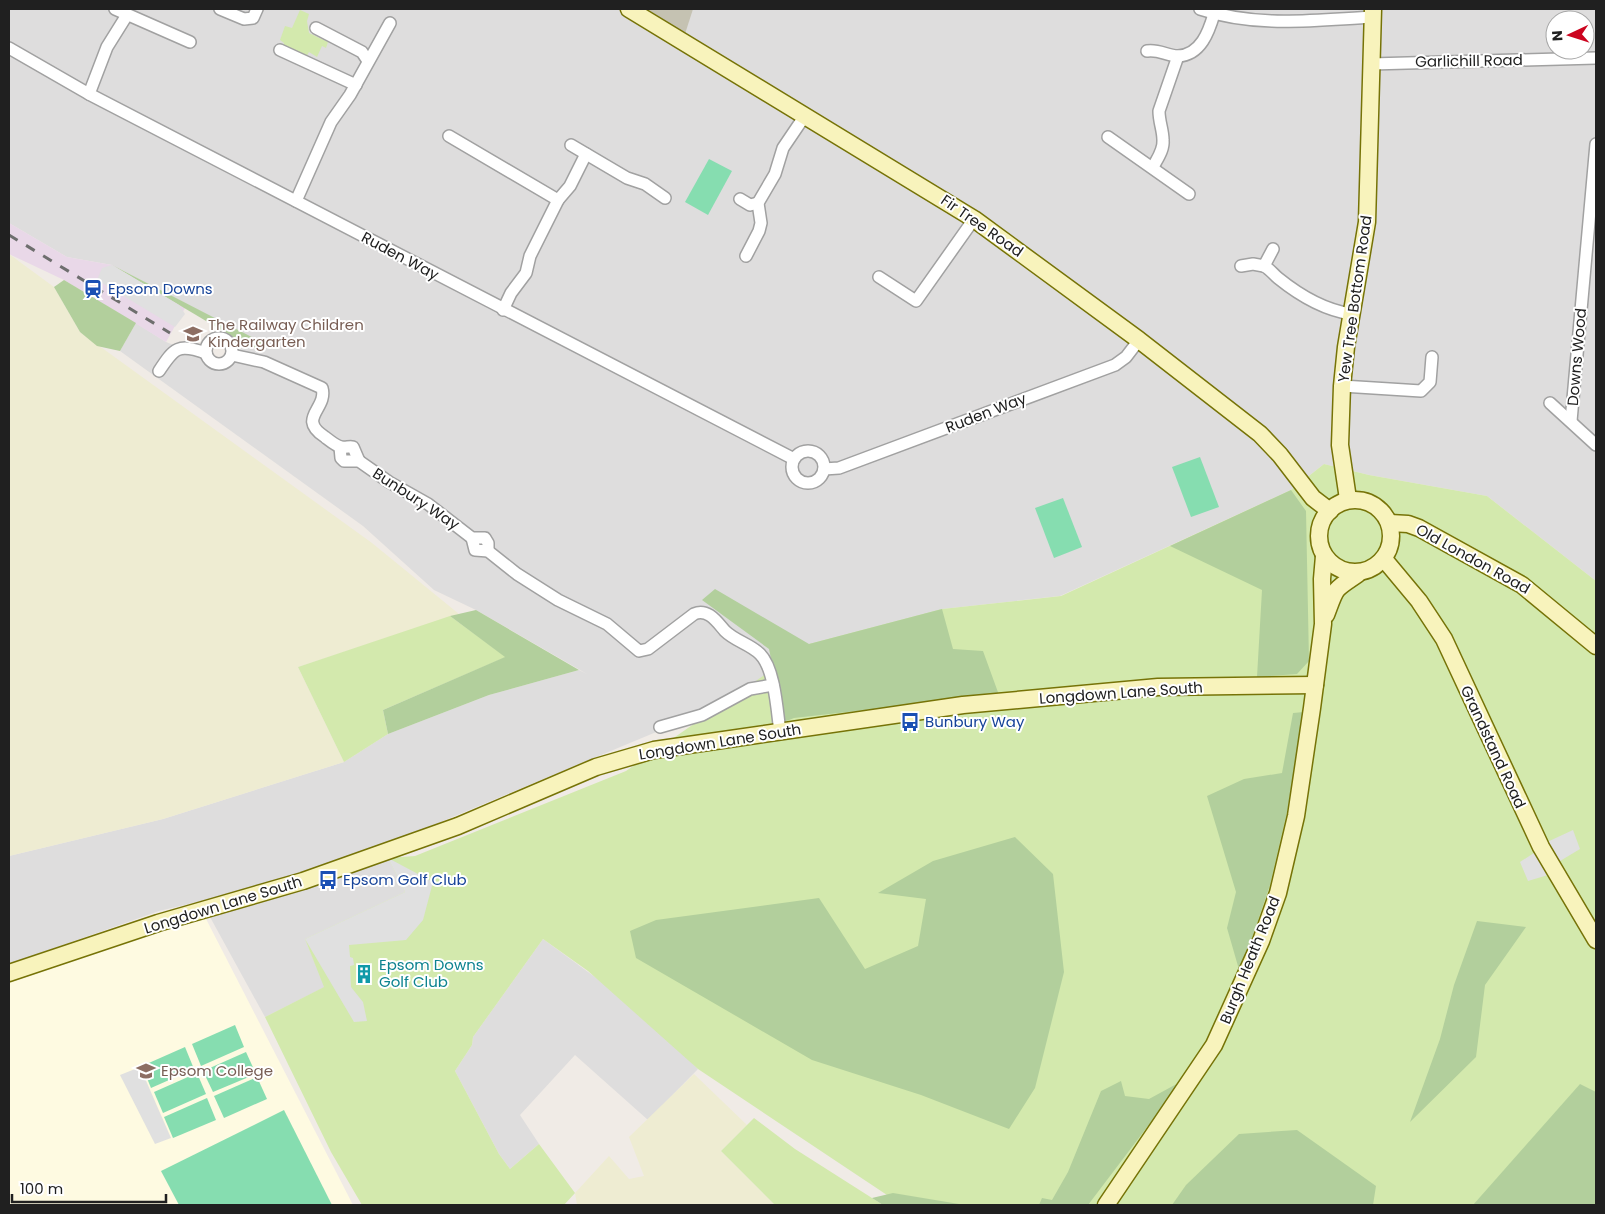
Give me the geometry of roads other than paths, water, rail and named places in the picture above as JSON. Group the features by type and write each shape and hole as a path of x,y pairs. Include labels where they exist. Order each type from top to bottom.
{"main road":[{"name":"Fir Tree Road","path":"629,9 974,219 1139,340 1260,434 1280,455 1320,505 1330,510"},
{"name":"Yew Tree Bottom Road","path":"1348,499 1340,446 1342,386 1351,314 1367,222 1373,13"},
{"name":"Fir Tree Road","path":"1303,486 1318,531"},
{"path":"1348,499 1361,500 1380,509 1390,523 1391,539 1388,554 1384,559 1372,569 1358,574 1336,568 1324,556 1318,542 1318,531 1330,510 1348,499"},
{"name":"Old London Road","path":"1390,523 1408,524 1419,528 1522,585 1596,646"},
{"name":"Burgh Heath Road","path":"1323,624 1322,579 1324,556"},
{"name":"Grandstand Road","path":"1384,559 1419,601 1444,639 1540,846 1596,940"},
{"name":"Burgh Heath Road","path":"1106,1205 1159,1130 1214,1045 1261,941 1288,857 1323,624 1331,596 1338,587 1358,574"},
{"name":"Longdown Lane South","path":"9,973 158,923 286,888 390,852 484,816 596,767 654,750 963,705 1158,687 1315,685"}],"street":[{"path":"115,9 190,42"},
{"path":"220,9 244,19 253,18 257,9"},
{"path":"1200,9 1214,14 1254,21 1291,23 1373,13"},
{"path":"89,94 107,47 127,14"},
{"path":"1147,51 1157,50 1178,56 1191,52 1201,45 1214,14"},
{"path":"296,201 330,122 356,84 390,23"},
{"path":"316,28 362,52 368,61"},
{"name":"Ruden Way","path":"9,48 89,94 794,459 793,472 800,481 812,482 822,475 824,469 839,468 1115,365 1126,357 1139,340"},
{"path":"280,50 356,84"},
{"path":"1153,167 1163,147 1164,138 1159,121 1159,112 1178,56"},
{"name":"Garlichill Road","path":"1371,64 1596,58"},
{"path":"746,256 759,232 761,223 758,203 775,174 783,148 804,117"},
{"path":"449,136 558,200"},
{"path":"1108,137 1153,167 1188,194"},
{"name":"Downs Wood","path":"1571,421 1596,144"},
{"path":"570,145 627,178 645,184 665,198"},
{"path":"503,310 511,293 526,273 530,256 558,200 570,186 586,154"},
{"path":"740,199 750,206 758,203"},
{"path":"879,277 916,301 974,219"},
{"path":"1264,266 1272,249"},
{"path":"1241,266 1253,264 1264,266 1278,278 1322,305 1333,311 1351,314"},
{"path":"206,353 210,342 219,338 229,342 232,347 232,356"},
{"name":"Bunbury Way","path":"159,371 173,350 181,347 206,353 210,361 220,364 228,361 232,356 264,362 322,388 322,397 312,421 313,425 317,432 340,447 341,458 358,461 389,482 428,504 472,538 475,550 488,551 517,574 558,600 607,624 639,651 648,650 694,614 699,612 710,615 734,638 761,655 773,685 780,732"},
{"path":"1342,386 1421,392 1430,382 1432,357"},
{"name":"Downs Wood","path":"1550,403 1596,445"},
{"path":"794,459 802,452 813,452 821,459 824,469"},
{"path":"660,727 702,716 750,689 773,685"}],"railway":[{"path":"9,235 170,333"}],"place":[{"name":"Epsom Downs","path":"93,289"},
{"name":"The Railway Children Kindergarten","path":"193,334"},
{"name":"Bunbury Way","path":"910,722"},
{"name":"Epsom Golf Club","path":"328,880"},
{"name":"Epsom Downs Golf Club","path":"364,974"},
{"name":"Epsom College","path":"146,1071"}]}
